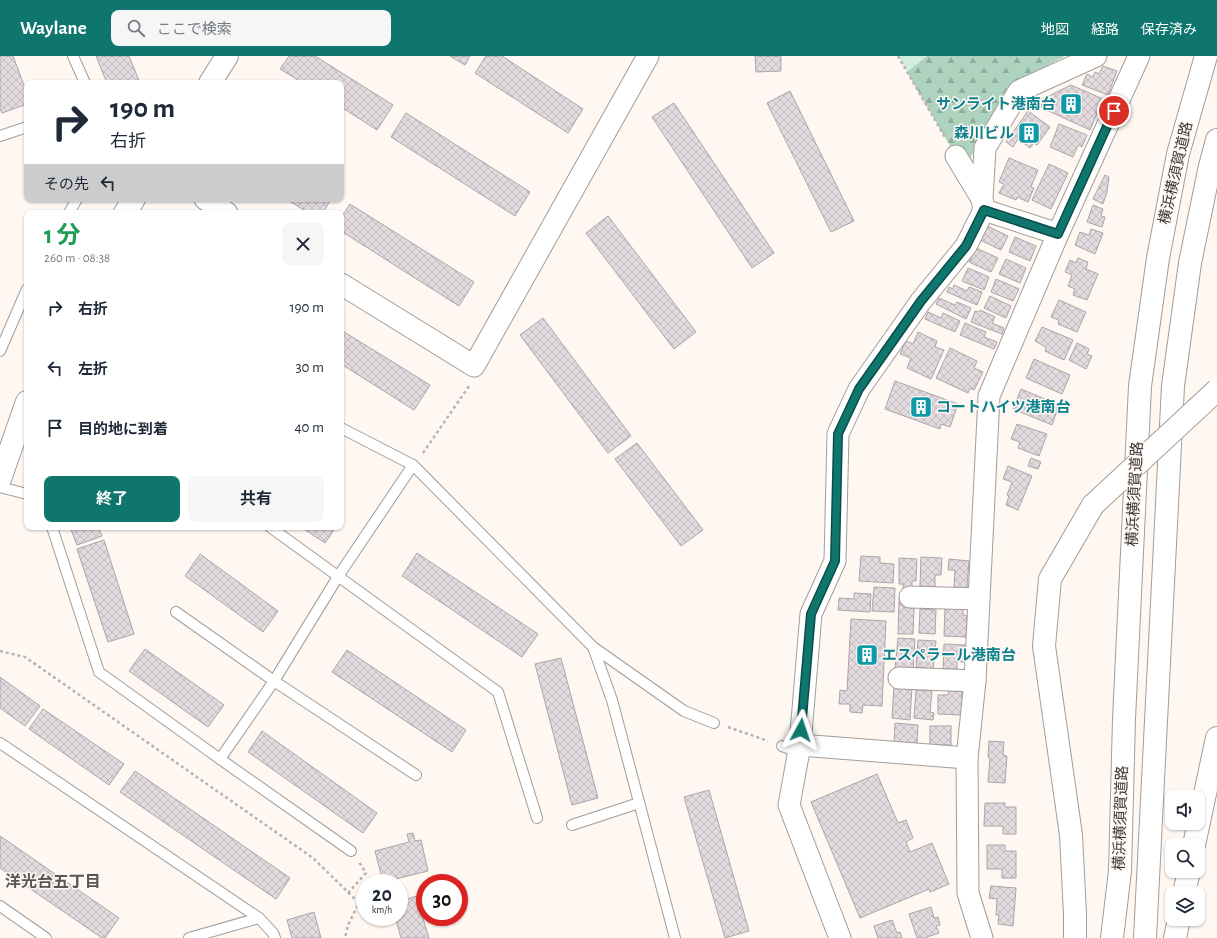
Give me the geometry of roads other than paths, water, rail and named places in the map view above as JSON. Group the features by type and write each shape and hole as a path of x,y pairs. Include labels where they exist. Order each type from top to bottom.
{"main road":[{"path":"212,80 227,56"},
{"name":"横浜横須賀道路","path":"1112,938 1120,871 1124,719 1140,386 1158,258 1178,154 1206,56"},
{"name":"横浜横須賀道路","path":"1145,938 1173,386 1190,263 1210,166 1217,140"},
{"path":"1075,938 1071,835 1044,646 1050,579 1093,505 1217,390"},
{"path":"0,479 6,445 24,408"},
{"path":"1196,838 1217,738"},
{"path":"1175,938 1178,926"}],"street":[{"path":"344,286 474,366 648,56"},
{"path":"840,938 789,805 794,747 811,614 835,561 838,434 859,389 921,301 966,246 983,204 985,148 1019,91 1096,56"},
{"path":"982,938 968,893 967,758 975,681 989,396 1058,234 1139,56"},
{"path":"956,156 983,204 1058,234"},
{"path":"210,202 222,210"},
{"path":"910,597 979,599"},
{"path":"900,678 975,681"},
{"path":"794,747 967,758"}],"lane":[{"path":"73,56 84,80"},
{"path":"0,136 24,128"},
{"path":"0,351 24,296"},
{"path":"344,429 416,462 593,647 684,711 714,723"},
{"path":"220,759 274,681 339,575 416,462"},
{"path":"0,486 24,493"},
{"path":"53,530 99,672 351,851"},
{"path":"274,530 339,575 498,692 537,818"},
{"path":"176,612 274,681 416,775"},
{"path":"593,647 612,700 675,938"},
{"path":"0,742 259,918 273,933 275,938"},
{"path":"572,825 639,803"},
{"path":"0,906 46,938"},
{"path":"189,938 259,918"}],"place":[{"name":"サンライト港南台","path":"1071,104"},
{"name":"森川ビル","path":"1029,133"},
{"name":"コートハイツ港南台","path":"921,407"},
{"name":"エスペラール港南台","path":"867,655"}],"district":[{"name":"洋光台五丁目","path":"53,882"}]}
